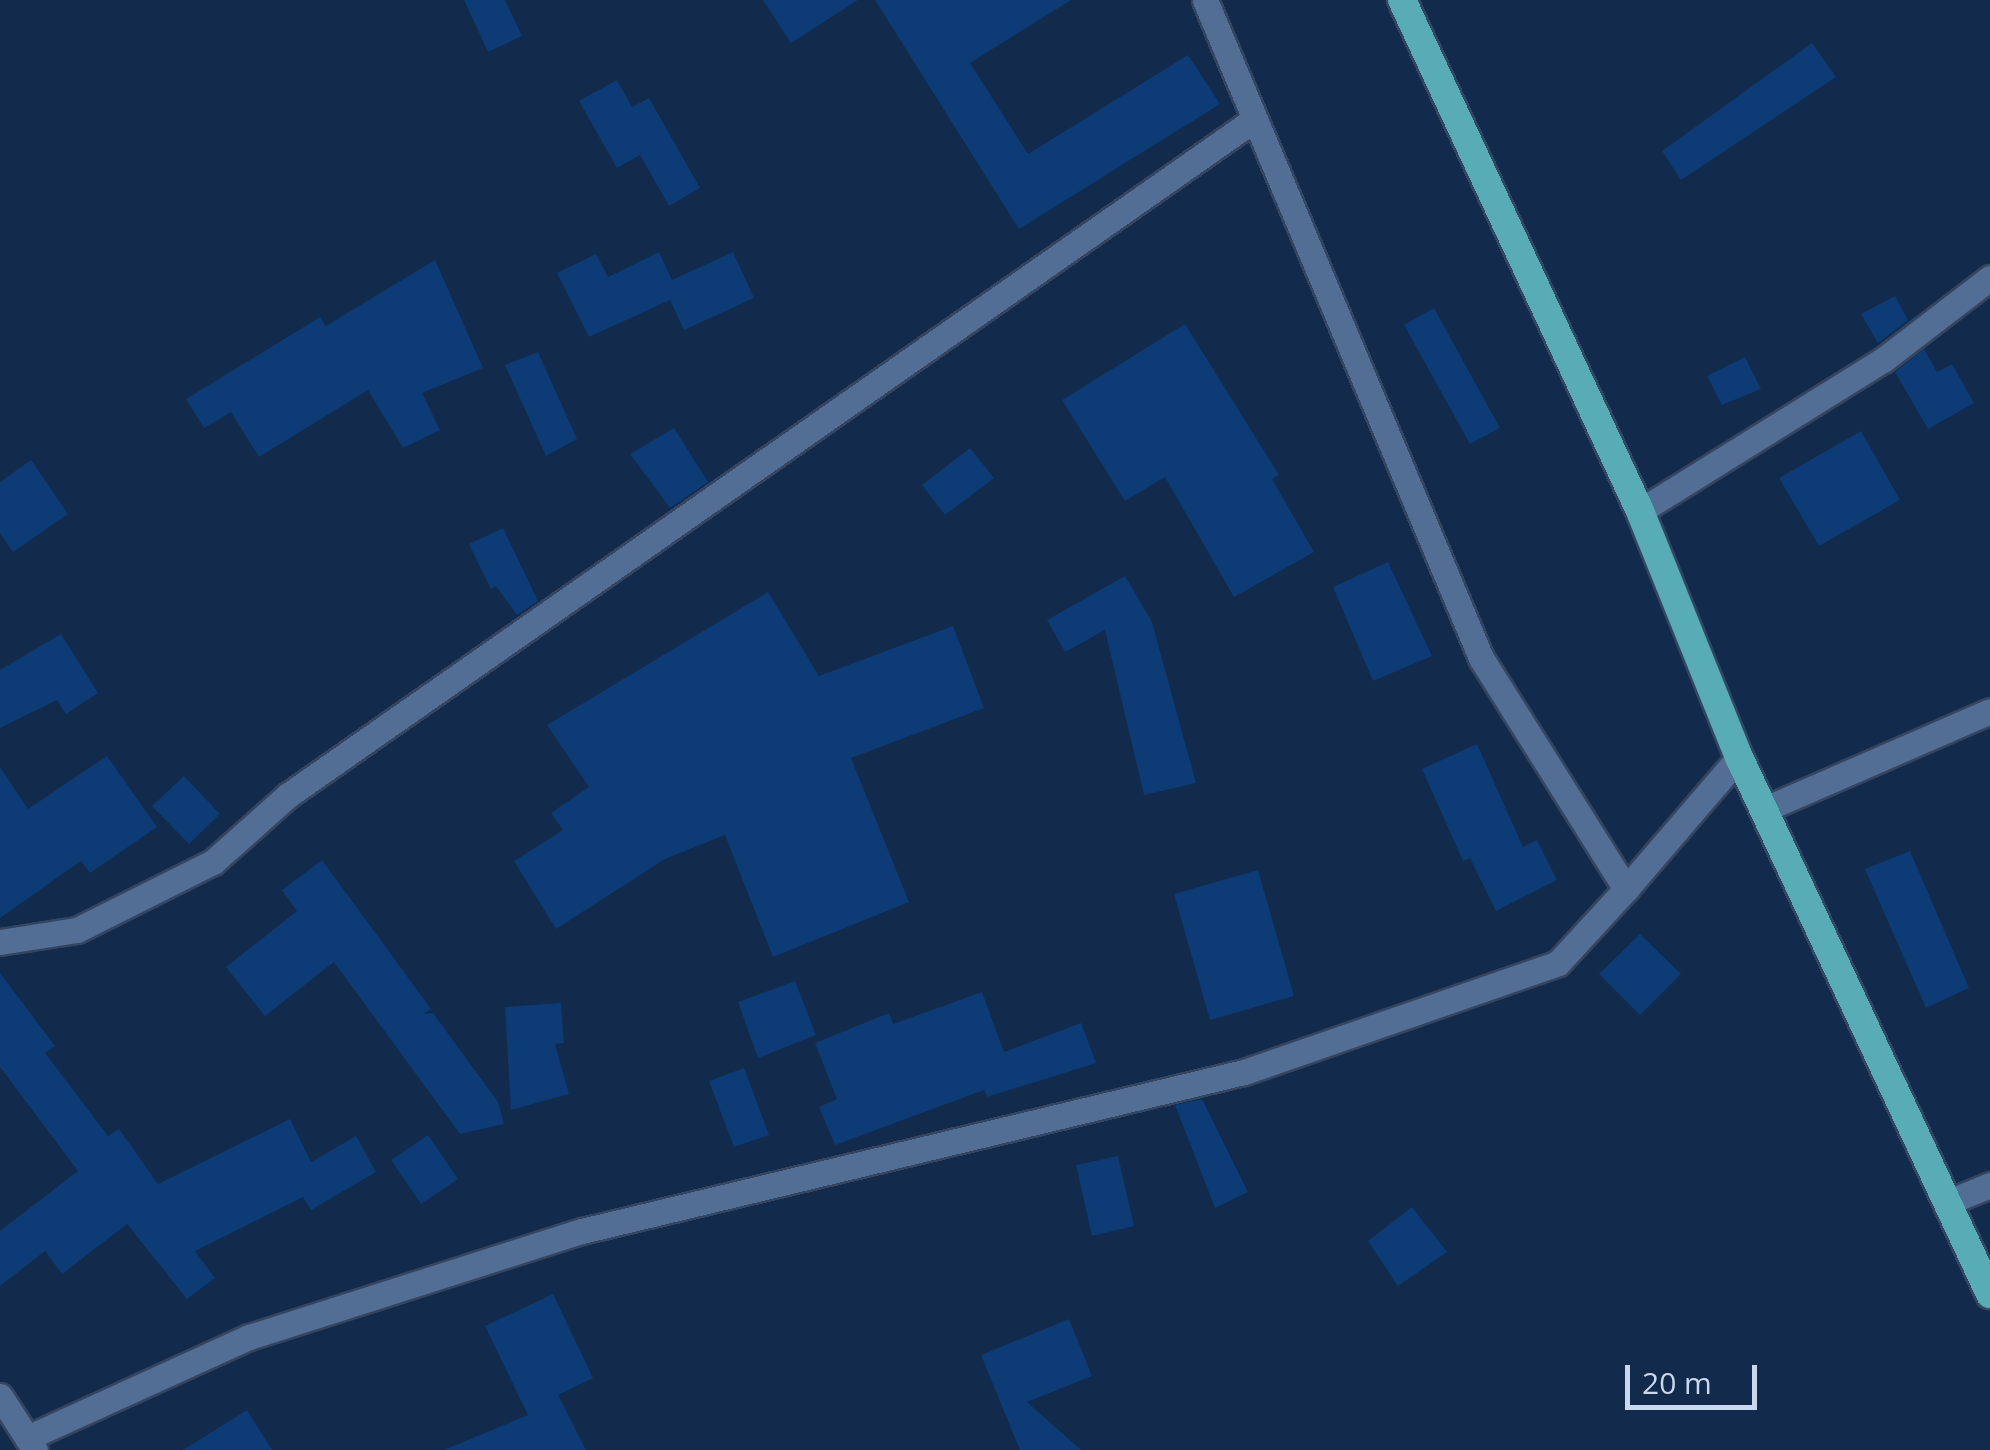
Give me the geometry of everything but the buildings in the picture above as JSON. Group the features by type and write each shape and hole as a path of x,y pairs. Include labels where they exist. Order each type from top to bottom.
{"highway":[{"path":"1402,0 1640,510 1739,757 1990,1294"}],"street":[{"path":"1205,0 1481,658 1626,890"},
{"path":"0,942 77,930 212,862 288,796 1255,119"},
{"path":"1640,510 1882,360 1990,278"},
{"path":"1765,809 1990,711"},
{"path":"0,1396 31,1444 249,1337 582,1231 1262,1066 1558,963 1739,757"},
{"path":"1946,1203 1990,1186"}]}
